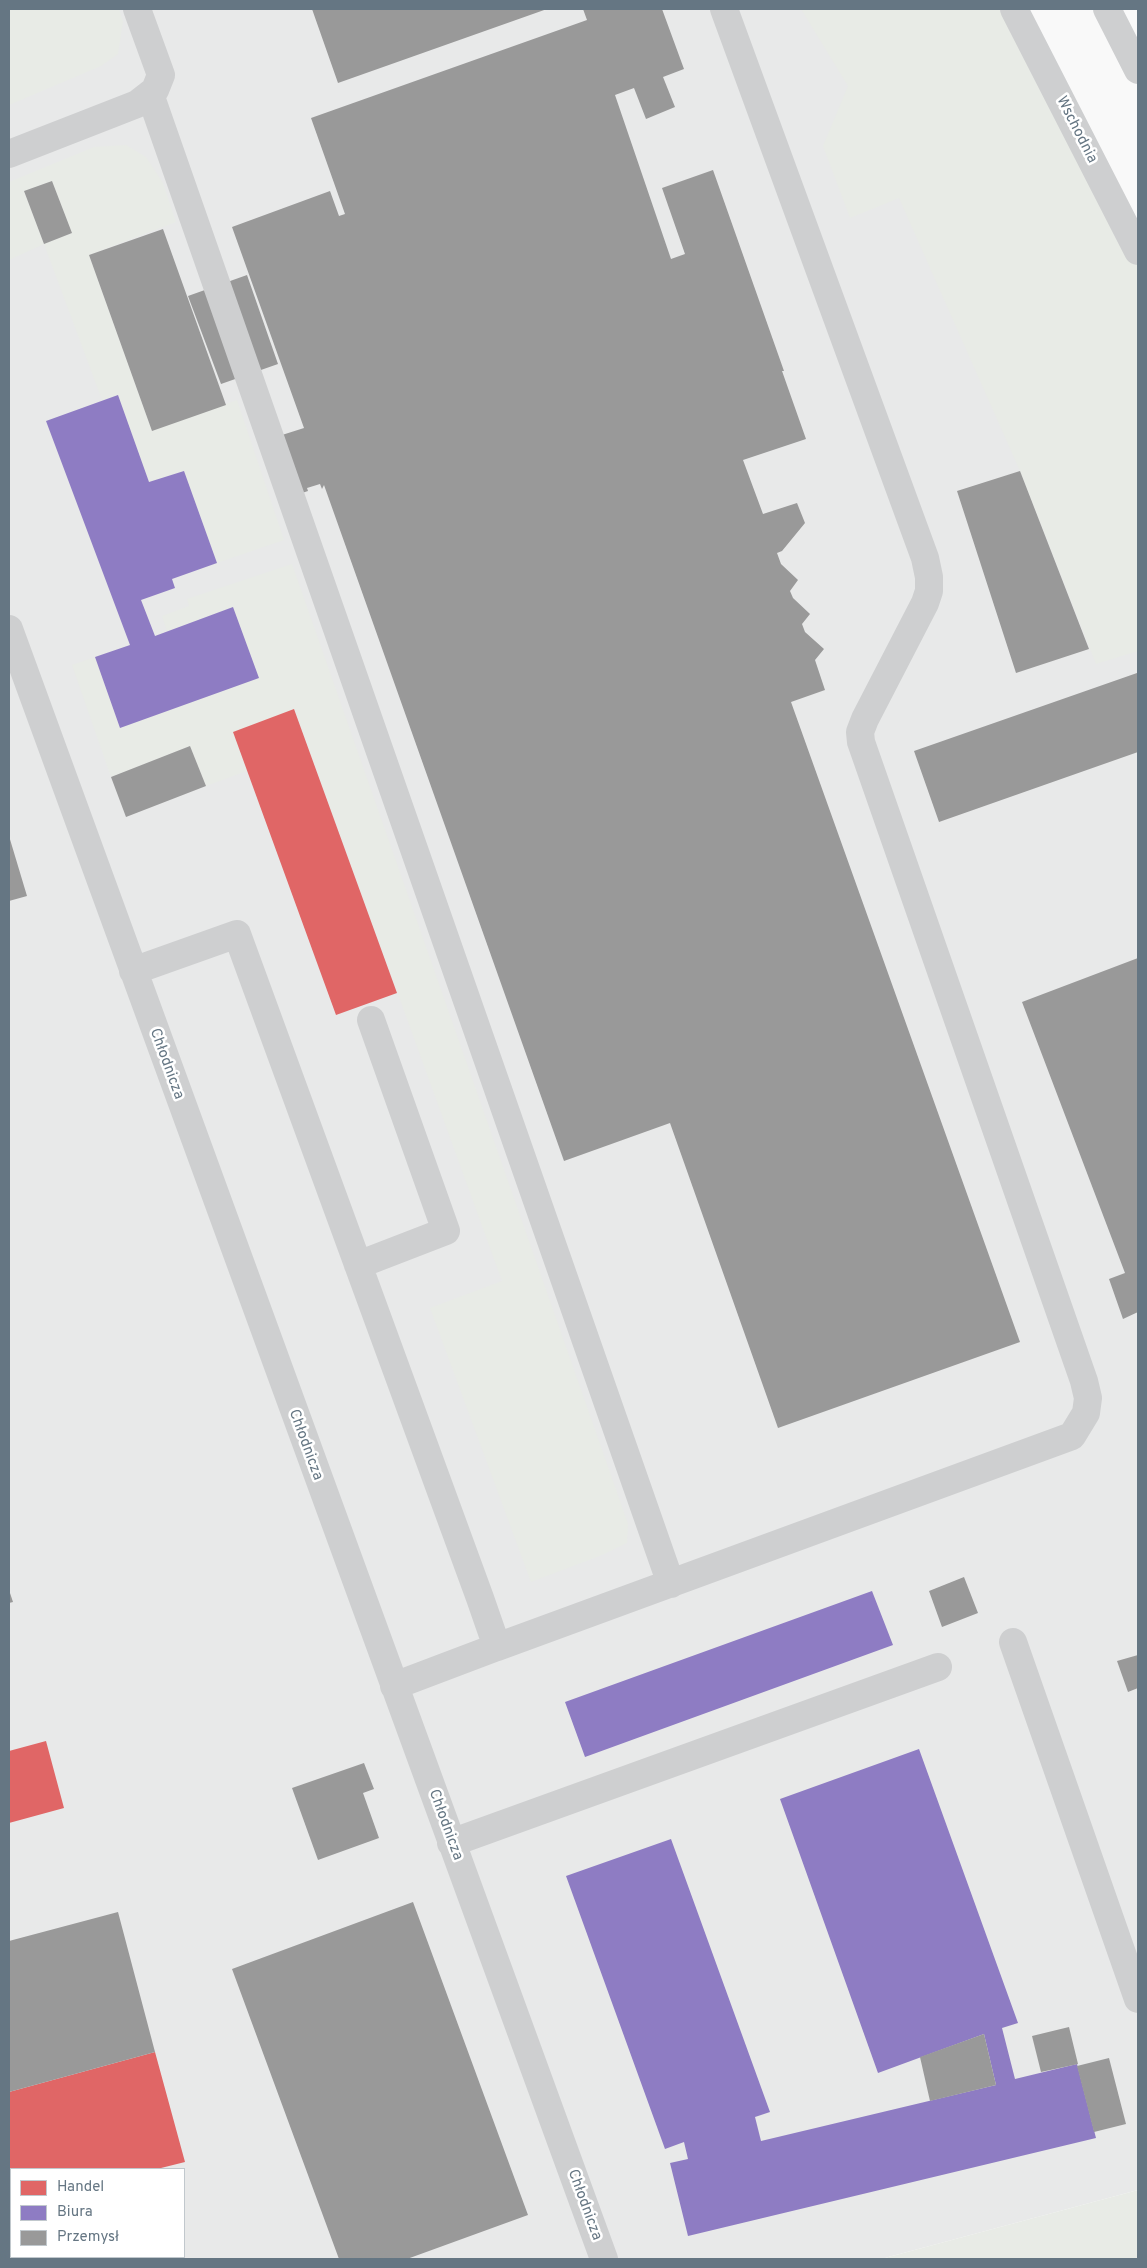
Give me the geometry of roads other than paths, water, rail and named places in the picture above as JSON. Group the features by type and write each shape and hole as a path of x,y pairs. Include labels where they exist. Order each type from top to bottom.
{"street":[{"path":"9,154 138,104 155,90 161,76 137,9"},
{"path":"394,1686 1072,1436 1086,1413 1088,1398 860,742 860,732 865,719 925,603 929,584 925,558 724,9"},
{"name":"Wschodnia","path":"1014,9 1138,251"},
{"path":"1107,9 1138,70"},
{"path":"150,94 671,1584"},
{"name":"Chłodnicza","path":"9,629 604,2259"},
{"path":"133,972 237,934 497,1647"},
{"path":"358,1265 446,1231 371,1020"},
{"path":"1013,1642 1138,1999"},
{"path":"451,1843 938,1668"}]}
